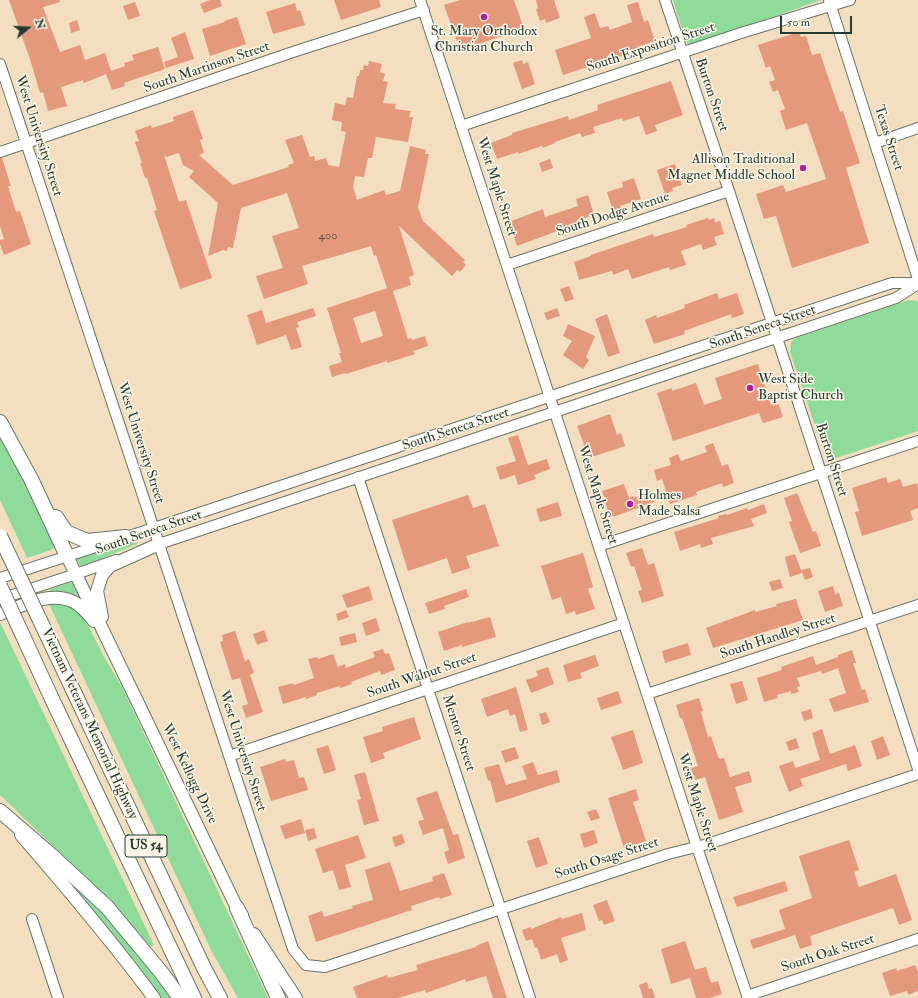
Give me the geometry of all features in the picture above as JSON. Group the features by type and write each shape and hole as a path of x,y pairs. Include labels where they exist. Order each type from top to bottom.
{"highway":[{"path":"0,422 31,479 67,556"},
{"path":"31,479 66,532 87,541 126,537"},
{"name":"Vietnam Veterans Memorial Highway","path":"0,536 204,968 220,998"},
{"name":"Vietnam Veterans Memorial Highway","path":"0,586 194,998"},
{"path":"0,811 51,855 107,907 161,972 180,998"},
{"path":"237,908 278,998"}],"main road":[{"path":"104,632 97,591 102,575 110,566 159,544"},
{"name":"West Kellogg Drive","path":"67,556 237,908 296,998"},
{"path":"0,614 41,599 54,597 65,598 81,606 104,632"},
{"path":"0,811 72,894 154,998"}],"street":[{"name":"West Maple Street","path":"420,0 697,847 748,997"},
{"name":"Burton Street","path":"665,0 918,769"},
{"name":"South Exposition Street","path":"461,126 830,3 850,0"},
{"name":"Texas Street","path":"830,3 918,279"},
{"name":"South Martinson Street","path":"0,152 296,51 424,10"},
{"name":"West University Street","path":"0,64 293,949 306,965"},
{"path":"875,143 918,128"},
{"name":"South Dodge Avenue","path":"507,265 729,191"},
{"name":"South Seneca Street","path":"0,578 892,283 918,283"},
{"name":"South Seneca Street","path":"0,599 358,477 555,413 896,298 918,283"},
{"path":"599,546 918,441"},
{"name":"Mentor Street","path":"358,477 530,998"},
{"name":"South Handley Street","path":"647,694 918,605"},
{"name":"South Walnut Street","path":"229,756 624,623"},
{"name":"South Osage Street","path":"306,965 325,967 668,854 714,842 918,774"},
{"path":"32,919 58,998"},
{"name":"South Oak Street","path":"748,997 918,939"}],"green space":[{"path":"673,0 821,0 691,45 686,42"},
{"path":"909,300 917,301 918,303 918,431 830,460 825,455 790,352 791,342 796,338"},
{"path":"0,436 17,464 57,546 51,550 27,558 0,500"},
{"path":"137,542 137,544 81,567 76,558 92,552"},
{"path":"72,582 75,583 79,593 78,596 63,591 51,592 50,589"},
{"path":"63,602 82,613 103,655 122,687 268,998 238,998 211,950 49,604"},
{"path":"0,622 154,945 151,947 105,896 0,795"},
{"path":"72,883 118,929 173,998 160,998 70,884"}],"building":[{"path":"9,0 60,0 60,2 43,7 60,52 80,45 85,60 105,53 111,71 125,66 124,63 134,60 132,55 158,47 165,69 124,83 125,86 112,90 106,74 84,83 83,80 61,87 67,106 48,111 43,92 40,93 30,59"},
{"path":"210,0 220,0 222,6 204,13 200,4"},
{"path":"334,0 379,0 381,7 341,20"},
{"name":"St. Mary Orthodox Christian Church","path":"460,0 514,0 524,29 460,50 444,5"},
{"path":"536,0 554,0 560,18 546,23 545,19 540,21 536,9 538,8"},
{"path":"135,2 140,16 128,20 123,6"},
{"path":"638,2 644,22 648,20 655,41 637,47 638,49 619,57 563,75 555,50 591,38 584,17 595,13 600,28 608,26 610,30 632,22 627,5"},
{"path":"295,3 297,11 300,10 305,25 273,34 266,12"},
{"path":"237,17 246,44 210,56 202,29"},
{"path":"77,20 80,30 71,33 69,23"},
{"path":"185,32 194,59 166,68 164,62 178,57 171,38"},
{"path":"799,32 801,37 806,36 812,55 820,53 840,112 843,111 860,163 846,168 869,243 792,268 776,216 764,219 756,194 783,185 786,192 826,179 807,123 786,130 780,111 785,109 778,90 773,92 769,82 775,80 770,66 766,68 758,45"},
{"path":"522,60 523,64 528,62 535,84 522,89 513,63"},
{"path":"369,61 382,64 380,72 385,74 383,81 388,82 383,103 396,104 395,109 411,111 409,117 413,117 408,142 376,137 372,158 368,158 364,177 355,176 353,187 357,200 384,190 386,195 400,191 410,146 426,150 425,154 429,154 418,207 423,221 465,260 463,262 466,265 460,272 457,270 452,276 399,226 414,275 409,277 411,285 393,291 408,339 411,338 412,340 425,336 428,346 413,351 415,354 332,377 329,366 342,362 339,353 341,353 327,308 387,288 376,255 374,256 371,246 302,266 308,284 264,299 256,276 283,268 272,236 299,228 287,193 241,208 233,248 228,247 227,251 223,250 208,256 218,203 189,177 194,171 183,165 179,153 166,157 164,155 179,202 186,200 212,278 180,289 154,211 157,210 147,178 145,178 140,163 142,163 135,142 139,141 135,131 151,125 152,128 174,121 173,117 193,110 203,139 200,140 204,153 199,155 233,185 289,167 288,165 294,163 285,140 302,135 310,157 314,156 315,161 326,158 328,165 339,167 346,132 341,131 342,122 332,120 335,103 345,105 347,97 353,98 357,76 359,76 360,70 363,70 364,65 368,66","holes":["375,311 383,336 361,343 353,318"]},
{"path":"671,81 683,115 655,125 657,131 646,135 639,116 623,121 622,118 593,127 595,133 582,137 580,133 543,148 542,146 497,159 491,143 512,135 512,133 568,116 569,120 598,110 597,105"},
{"path":"0,158 2,158 11,186 8,186 16,212 20,211 31,244 4,255 0,244 0,240 4,239 0,226"},
{"path":"550,159 553,168 542,172 539,163"},
{"path":"675,164 682,185 672,188 673,191 665,194 657,170"},
{"path":"634,178 641,199 620,206 621,208 613,211 607,192 623,187 622,182"},
{"path":"588,195 594,215 578,220 579,223 517,246 509,222 543,209 545,217 578,206 576,199"},
{"path":"708,218 709,220 714,218 715,222 720,221 724,234 714,237 717,245 703,250 701,244 681,251 686,265 670,270 669,267 632,279 628,269 613,275 612,271 579,280 574,262 653,234 654,237 687,227 686,225"},
{"path":"569,286 574,299 565,302 560,289"},
{"path":"717,293 719,299 737,293 744,314 732,318 731,314 684,331 685,334 654,344 645,320 656,315 657,318 685,308 684,305"},
{"path":"313,308 316,316 297,322 299,327 296,328 302,347 291,350 286,335 257,345 247,315 262,310 266,323"},
{"path":"557,308 560,316 547,320 544,313"},
{"path":"607,314 620,353 608,357 595,319"},
{"path":"568,324 595,336 586,357 589,360 583,369 563,355 572,341 563,336"},
{"path":"758,364 771,405 778,403 783,417 763,423 759,413 673,441 657,393 672,388 672,391 696,383 704,405 722,399 715,378"},
{"path":"610,414 617,435 621,433 625,446 589,458 577,426"},
{"path":"518,435 528,465 547,459 550,469 534,475 536,479 518,485 515,475 500,480 496,467 516,461 508,438"},
{"path":"713,443 722,466 728,464 734,483 723,487 722,483 696,492 697,495 670,504 662,479 657,481 654,470 671,465 669,458 678,454 681,461 707,452 705,446"},
{"path":"886,477 888,483 900,479 903,487 917,483 918,508 910,511 913,520 862,536 855,512 859,511 852,488"},
{"path":"624,484 629,498 633,496 634,498 650,492 654,502 610,518 602,491"},
{"path":"797,493 813,532 816,531 821,546 800,553 789,522 792,521 784,498"},
{"path":"468,495 473,508 485,504 499,546 466,556 470,568 452,574 447,558 408,571 392,520"},
{"path":"558,502 562,516 540,522 536,509"},
{"path":"764,504 767,513 751,519 754,526 711,538 713,544 701,548 700,544 680,551 674,532 719,518 718,516 727,515 747,508 748,510"},
{"path":"642,548 648,565 654,563 664,596 642,603 638,591 642,590 634,566 631,567 626,553"},
{"path":"583,553 593,587 588,589 595,609 576,615 575,611 566,614 561,597 552,600 541,566"},
{"path":"795,554 802,573 790,577 785,557"},
{"path":"810,568 813,577 805,580 801,570"},
{"path":"780,579 783,588 772,591 769,582"},
{"path":"369,586 373,600 347,608 342,595"},
{"path":"833,586 835,594 839,593 843,606 825,612 818,591"},
{"path":"466,589 469,597 444,606 445,609 429,614 425,603"},
{"path":"796,599 803,620 713,648 706,628 755,610 755,612 777,606 776,604"},
{"path":"346,610 349,617 338,621 336,614"},
{"path":"490,617 496,637 444,651 438,632 468,622"},
{"path":"376,618 380,631 366,636 362,623"},
{"path":"264,630 268,641 257,645 253,634"},
{"path":"235,631 245,661 249,659 254,673 250,675 263,712 246,718 242,706 248,704 240,678 232,680 220,642 223,641 222,635"},
{"path":"355,633 357,642 341,646 339,637"},
{"path":"688,643 691,655 665,663 662,651"},
{"path":"383,649 385,654 389,653 395,670 381,675 380,671 351,682 352,684 317,693 317,695 306,699 306,697 283,704 278,687 293,683 294,685 314,678 308,659 317,657 318,659 333,654 338,667 345,664 346,668 375,657 373,652"},
{"path":"852,650 856,663 853,663 862,690 865,689 869,702 834,712 829,699 846,693 838,668 822,674 821,671 797,678 800,686 797,687 799,692 791,694 791,691 777,695 778,698 764,702 757,678 782,670 781,667 813,656 816,665"},
{"path":"595,655 599,666 580,673 582,678 568,682 563,665"},
{"path":"548,667 554,684 531,693 526,680 538,676 536,671"},
{"path":"742,681 748,700 736,704 730,684"},
{"path":"516,687 528,730 520,732 515,714 510,716 508,709 487,717 481,699"},
{"path":"618,691 622,703 601,710 597,698"},
{"path":"699,698 708,737 711,736 719,759 724,758 730,777 749,771 752,782 735,787 743,812 719,820 705,777 695,780 691,768 698,766 682,718 680,718 676,705"},
{"path":"811,709 813,718 804,721 801,712"},
{"path":"546,712 550,722 542,725 539,714"},
{"path":"414,717 421,739 383,753 385,758 371,763 363,737 383,731 382,727"},
{"path":"822,729 830,754 855,745 862,766 848,771 846,764 800,779 803,786 789,792 779,766 793,761 795,768 820,760 812,733"},
{"path":"633,730 643,763 623,770 611,737"},
{"path":"883,736 890,755 877,760 871,741"},
{"path":"796,738 799,748 789,751 786,742"},
{"path":"328,745 336,770 324,774 316,749"},
{"path":"515,747 519,758 505,763 501,751"},
{"path":"285,759 286,762 294,760 299,778 304,777 308,790 271,801 260,767"},
{"path":"533,762 538,775 557,770 560,782 496,803 490,780 488,781 484,768 499,764 506,785 527,779 522,766"},
{"path":"365,772 379,821 364,825 357,800 361,799 354,775"},
{"path":"636,789 639,800 633,802 646,841 624,848 608,798"},
{"path":"437,791 453,835 458,834 465,858 448,864 444,852 449,850 443,828 423,835 418,821 424,820 416,798"},
{"path":"596,809 600,818 591,821 587,812"},
{"path":"301,819 305,833 285,839 280,826"},
{"path":"314,828 317,838 308,841 305,830"},
{"path":"594,830 598,843 584,848 580,834"},
{"path":"402,834 405,843 395,847 392,837"},
{"path":"358,835 366,858 345,865 351,887 339,890 333,870 323,873 315,849"},
{"path":"539,837 548,864 536,868 527,841"},
{"path":"849,840 859,870 854,872 859,887 896,874 912,920 899,925 893,908 810,936 812,945 800,949 795,935 753,949 750,940 785,929 779,910 812,898 799,856"},
{"path":"390,862 400,891 433,881 432,877 444,873 452,895 440,899 439,897 411,906 412,910 316,942 308,916 322,911 324,917 353,908 352,906 373,900 365,870"},
{"path":"785,881 788,891 737,907 733,897"},
{"path":"607,900 615,921 604,925 602,920 599,921 593,905"},
{"path":"582,913 586,930 561,938 568,960 560,963 557,954 541,960 537,947 535,948 532,939 526,941 522,930 531,927 531,929 561,917 562,919"},
{"path":"488,941 507,998 493,998 486,976 466,982 465,979 426,993 425,990 398,998 357,998 353,987 387,975 388,978 418,970 416,965 476,947"},
{"path":"685,941 695,970 706,967 711,983 718,981 722,994 710,998 696,998 690,978 671,984 661,949"},
{"path":"915,965 918,972 918,991 908,995 907,991 890,996 882,973 896,968 897,971"},
{"path":"647,982 649,989 652,988 655,998 643,998 639,985"}],"place":[{"name":"St. Mary Orthodox Christian Church","path":"484,17"},
{"name":"Allison Traditional Magnet Middle School","path":"803,168"},
{"name":"West Side Baptist Church","path":"750,388"},
{"name":"Holmes Made Salsa","path":"630,504"}]}
